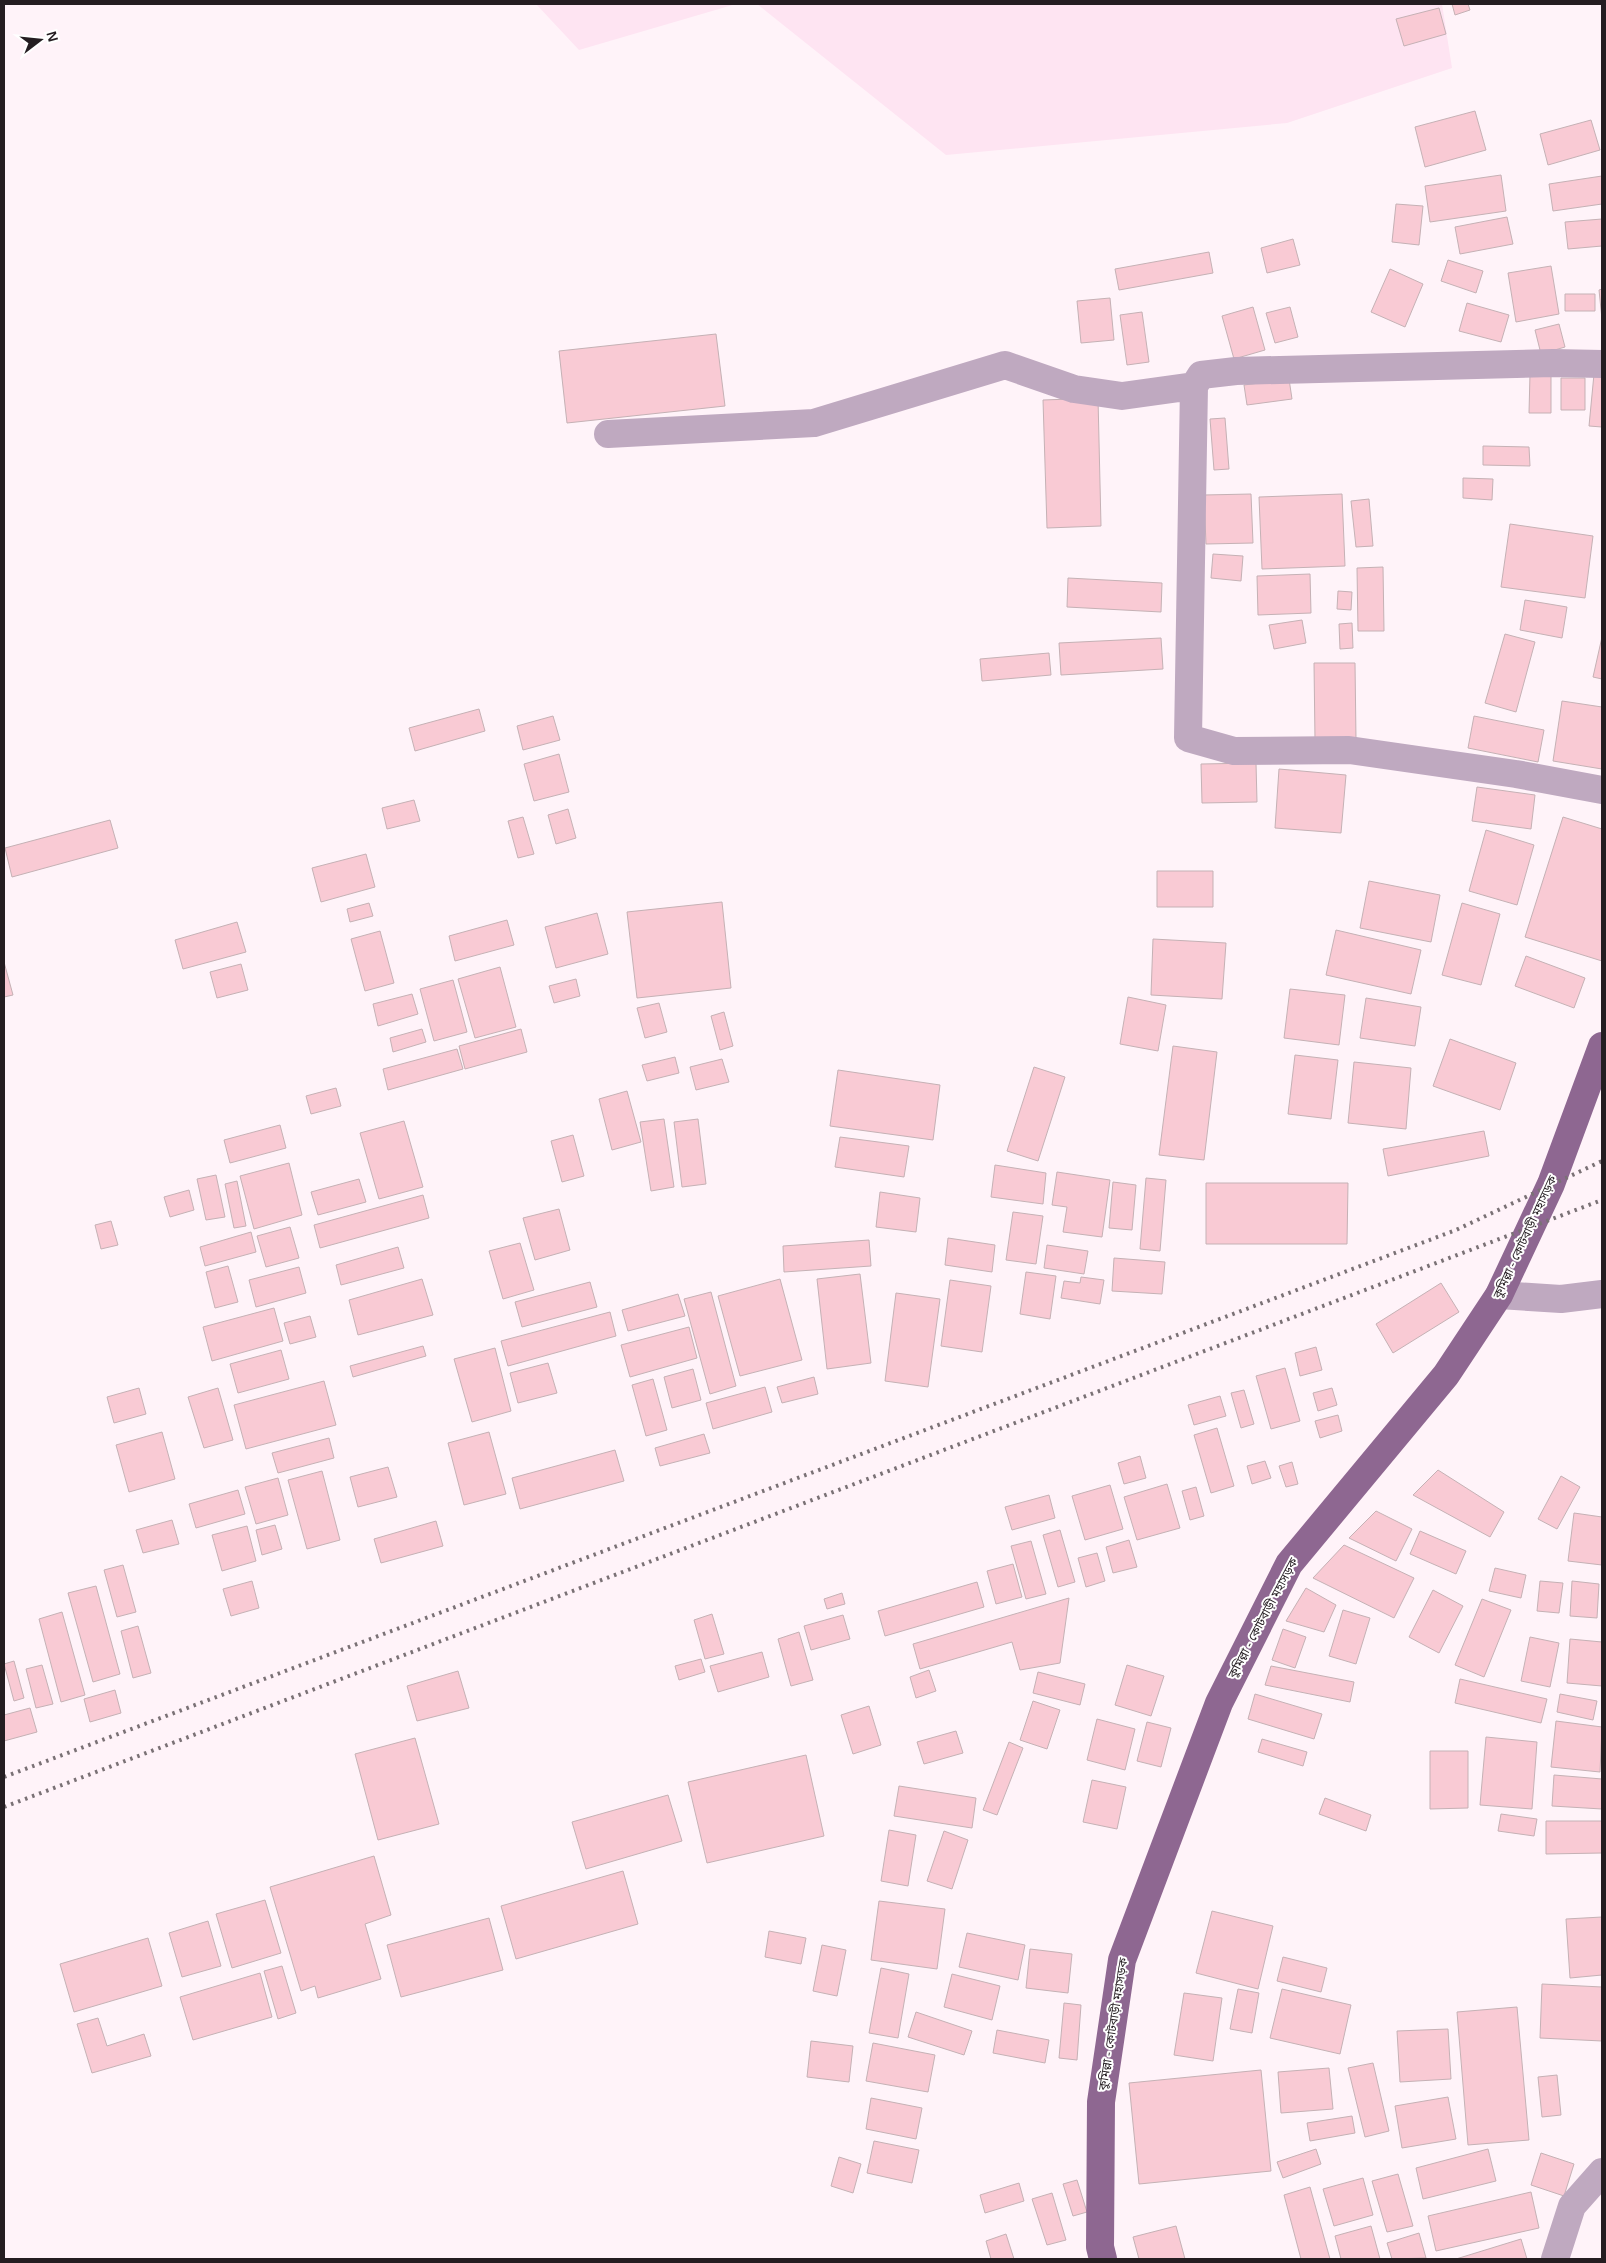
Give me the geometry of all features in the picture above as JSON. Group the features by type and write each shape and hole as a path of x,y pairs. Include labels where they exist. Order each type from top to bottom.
{"main road":[{"name":"কুমিল্লা - কোটবাড়ী মহাসড়ক","path":"1103,2259 1100,2247 1100,2102 1122,1960 1219,1703 1289,1564 1446,1375 1499,1295 1551,1184 1602,1046"}],"street":[{"path":"1602,364 1552,363 1236,371 1201,375 1194,386 1188,738 1234,751 1349,750 1516,774 1602,790"},
{"path":"608,434 814,423 1005,365 1074,388 1122,396 1194,386"},
{"path":"1499,1295 1561,1299 1602,1294"},
{"path":"1555,2259 1572,2206 1602,2172"}],"shaded area":[{"path":"536,4 736,4 579,50"},
{"path":"757,4 1442,4 1452,68 1287,123 946,155"}],"building":[{"path":"1452,4 1468,4 1470,10 1455,15"},
{"path":"1439,8 1446,34 1404,46 1396,19"},
{"path":"1475,111 1486,150 1425,167 1415,127"},
{"path":"1591,120 1600,150 1548,165 1540,134"},
{"path":"1501,175 1506,211 1430,222 1425,186"},
{"path":"1602,176 1602,204 1553,211 1549,184"},
{"path":"1396,204 1423,206 1419,245 1392,242"},
{"path":"1507,217 1513,244 1460,254 1455,227"},
{"path":"1602,219 1602,246 1568,249 1565,222"},
{"path":"1293,239 1300,265 1267,273 1261,248"},
{"path":"1209,252 1213,273 1119,290 1115,269"},
{"path":"1448,260 1483,271 1476,293 1441,281"},
{"path":"1551,266 1559,314 1516,322 1508,273"},
{"path":"1390,269 1423,284 1405,327 1371,312"},
{"path":"1602,289 1602,319 1599,290"},
{"path":"1565,294 1595,294 1595,311 1565,311"},
{"path":"1110,298 1114,340 1081,343 1077,301"},
{"path":"1467,303 1509,315 1501,342 1459,331"},
{"path":"1253,307 1265,350 1234,359 1222,316"},
{"path":"1290,307 1298,337 1275,343 1266,313"},
{"path":"1142,312 1149,362 1127,365 1120,315"},
{"path":"1559,324 1565,347 1541,354 1535,330"},
{"path":"716,334 725,406 567,423 559,351"},
{"path":"1530,374 1551,375 1551,413 1529,413"},
{"path":"1594,374 1602,375 1602,427 1589,426"},
{"path":"1561,378 1585,378 1585,410 1561,410"},
{"path":"1289,379 1292,399 1247,405 1244,385"},
{"path":"1098,398 1101,526 1047,528 1043,400"},
{"path":"1225,418 1229,469 1214,470 1210,419"},
{"path":"1483,446 1529,447 1530,466 1483,465"},
{"path":"1463,478 1493,479 1492,500 1463,498"},
{"path":"1251,494 1253,543 1206,544 1204,495"},
{"path":"1342,494 1345,566 1262,569 1259,497"},
{"path":"1369,499 1373,546 1356,547 1351,501"},
{"path":"1510,524 1593,536 1585,598 1501,587"},
{"path":"1213,554 1243,556 1241,581 1211,578"},
{"path":"1383,567 1384,631 1358,631 1357,568"},
{"path":"1310,574 1311,613 1258,615 1257,576"},
{"path":"1068,578 1162,583 1161,612 1067,607"},
{"path":"1338,591 1352,592 1351,610 1337,609"},
{"path":"1525,600 1567,607 1562,638 1520,630"},
{"path":"1302,620 1306,643 1274,649 1269,625"},
{"path":"1352,623 1353,648 1340,649 1339,624"},
{"path":"1505,634 1535,642 1516,712 1485,703"},
{"path":"1602,637 1602,679 1593,677"},
{"path":"1161,638 1163,669 1061,675 1059,643"},
{"path":"1049,653 1051,675 982,681 980,659"},
{"path":"1314,663 1355,663 1356,740 1315,740"},
{"path":"1562,701 1602,707 1602,769 1553,761"},
{"path":"479,709 485,731 415,751 409,728"},
{"path":"553,716 560,740 523,750 517,726"},
{"path":"1474,716 1544,730 1538,762 1468,748"},
{"path":"559,754 569,792 534,801 524,764"},
{"path":"1256,763 1257,802 1202,803 1201,764"},
{"path":"1279,769 1346,775 1341,833 1275,828"},
{"path":"1477,787 1535,795 1531,829 1472,821"},
{"path":"414,800 420,821 387,829 382,808"},
{"path":"568,809 576,838 556,844 548,815"},
{"path":"523,817 534,854 518,858 508,821"},
{"path":"1563,817 1602,829 1602,961 1525,937"},
{"path":"110,820 118,848 12,877 5,848"},
{"path":"1486,830 1534,845 1517,905 1469,891"},
{"path":"366,854 375,887 321,902 312,868"},
{"path":"1157,871 1213,871 1213,907 1157,907"},
{"path":"1369,881 1440,895 1431,942 1360,928"},
{"path":"722,902 731,988 637,998 627,912"},
{"path":"369,903 373,916 350,922 347,909"},
{"path":"1462,903 1500,914 1481,985 1442,975"},
{"path":"597,913 608,954 556,968 545,927"},
{"path":"507,920 514,945 455,961 449,936"},
{"path":"237,922 246,952 183,969 175,940"},
{"path":"1336,930 1421,950 1411,994 1326,975"},
{"path":"380,931 394,983 365,991 351,939"},
{"path":"1153,939 1226,943 1222,999 1151,995"},
{"path":"1526,956 1585,978 1574,1008 1515,986"},
{"path":"4,962 13,995 4,997"},
{"path":"241,964 248,990 217,998 210,972"},
{"path":"500,967 516,1027 475,1038 458,979"},
{"path":"576,979 580,996 554,1003 549,986"},
{"path":"453,980 467,1032 434,1041 420,989"},
{"path":"1290,989 1345,995 1339,1045 1284,1038"},
{"path":"412,994 418,1014 378,1026 373,1004"},
{"path":"1128,997 1166,1005 1158,1051 1120,1044"},
{"path":"1366,998 1421,1007 1415,1046 1360,1038"},
{"path":"659,1003 667,1032 645,1038 637,1008"},
{"path":"724,1012 733,1046 720,1050 711,1016"},
{"path":"422,1029 426,1042 393,1052 390,1038"},
{"path":"521,1029 527,1052 465,1069 459,1046"},
{"path":"1450,1039 1516,1063 1500,1110 1433,1086"},
{"path":"1173,1046 1217,1052 1204,1160 1159,1155"},
{"path":"457,1049 463,1069 388,1090 383,1069"},
{"path":"1295,1055 1338,1060 1331,1119 1288,1114"},
{"path":"675,1057 679,1073 647,1081 642,1065"},
{"path":"722,1059 729,1082 696,1090 690,1067"},
{"path":"1354,1062 1411,1068 1406,1129 1348,1123"},
{"path":"1034,1067 1065,1077 1038,1161 1007,1151"},
{"path":"838,1070 940,1085 933,1140 830,1126"},
{"path":"336,1088 341,1106 311,1114 306,1096"},
{"path":"627,1091 641,1142 612,1150 599,1099"},
{"path":"664,1119 674,1187 651,1191 640,1122"},
{"path":"698,1119 706,1184 682,1187 674,1122"},
{"path":"404,1121 423,1187 379,1199 360,1133"},
{"path":"280,1125 286,1148 230,1163 224,1140"},
{"path":"1484,1131 1489,1156 1388,1176 1383,1149"},
{"path":"573,1135 584,1176 562,1182 551,1141"},
{"path":"840,1137 909,1146 904,1177 835,1167"},
{"path":"289,1163 302,1215 254,1229 240,1176"},
{"path":"995,1165 1046,1173 1043,1204 991,1197"},
{"path":"1057,1172 1110,1180 1102,1237 1063,1232 1067,1207 1052,1205"},
{"path":"216,1175 225,1217 206,1220 197,1179"},
{"path":"1146,1178 1166,1180 1160,1251 1140,1249"},
{"path":"359,1179 366,1202 318,1215 311,1192"},
{"path":"237,1181 246,1226 234,1228 225,1184"},
{"path":"1113,1182 1136,1185 1132,1230 1109,1228"},
{"path":"1206,1183 1348,1183 1347,1244 1206,1244"},
{"path":"189,1190 194,1210 170,1217 164,1197"},
{"path":"880,1192 920,1198 916,1232 876,1227"},
{"path":"423,1195 429,1218 320,1248 314,1225"},
{"path":"559,1209 570,1250 535,1260 523,1218"},
{"path":"1013,1212 1043,1216 1036,1264 1006,1260"},
{"path":"111,1221 118,1245 101,1249 95,1225"},
{"path":"290,1227 299,1258 266,1267 257,1236"},
{"path":"251,1232 256,1252 205,1266 200,1247"},
{"path":"948,1238 995,1245 992,1272 945,1265"},
{"path":"869,1240 871,1266 784,1272 783,1246"},
{"path":"520,1243 534,1290 503,1299 489,1251"},
{"path":"1047,1245 1088,1251 1084,1274 1044,1268"},
{"path":"398,1247 404,1268 341,1285 336,1265"},
{"path":"1114,1258 1165,1262 1162,1294 1112,1291"},
{"path":"228,1266 238,1302 215,1308 206,1272"},
{"path":"299,1267 306,1293 256,1307 249,1280"},
{"path":"1026,1272 1056,1276 1050,1319 1020,1314"},
{"path":"860,1274 871,1363 827,1369 817,1279"},
{"path":"1081,1277 1104,1280 1100,1304 1061,1298 1064,1281 1080,1283"},
{"path":"422,1279 433,1315 358,1335 349,1300"},
{"path":"780,1279 802,1360 740,1376 718,1296"},
{"path":"950,1280 991,1286 982,1352 941,1346"},
{"path":"590,1282 597,1307 522,1327 515,1302"},
{"path":"1441,1283 1459,1312 1393,1353 1376,1324"},
{"path":"711,1292 736,1386 710,1394 684,1299"},
{"path":"896,1293 940,1299 928,1387 885,1381"},
{"path":"678,1294 685,1316 628,1331 622,1310"},
{"path":"274,1308 283,1341 212,1361 203,1327"},
{"path":"610,1312 616,1336 508,1366 501,1341"},
{"path":"310,1316 316,1337 290,1344 284,1323"},
{"path":"689,1327 697,1358 630,1377 621,1345"},
{"path":"423,1346 426,1356 353,1377 350,1366"},
{"path":"1316,1347 1322,1370 1300,1376 1295,1353"},
{"path":"495,1348 511,1411 472,1422 454,1359"},
{"path":"281,1350 289,1379 238,1393 230,1364"},
{"path":"548,1363 557,1393 518,1403 510,1373"},
{"path":"1285,1368 1300,1421 1271,1429 1256,1376"},
{"path":"693,1369 701,1400 672,1408 664,1377"},
{"path":"814,1377 818,1394 782,1403 777,1387"},
{"path":"653,1379 667,1430 646,1436 632,1385"},
{"path":"324,1381 336,1425 246,1449 234,1405"},
{"path":"765,1387 772,1412 713,1429 706,1403"},
{"path":"139,1388 146,1414 114,1423 107,1397"},
{"path":"218,1388 233,1440 204,1448 188,1397"},
{"path":"1332,1388 1337,1405 1318,1411 1313,1393"},
{"path":"1244,1390 1254,1424 1241,1428 1231,1393"},
{"path":"1220,1396 1226,1416 1194,1425 1188,1405"},
{"path":"1338,1415 1342,1431 1320,1438 1315,1421"},
{"path":"1217,1428 1234,1486 1211,1493 1194,1435"},
{"path":"162,1432 175,1479 129,1492 116,1445"},
{"path":"489,1432 506,1494 464,1505 448,1443"},
{"path":"704,1434 710,1453 660,1466 655,1448"},
{"path":"329,1438 334,1458 278,1473 272,1453"},
{"path":"615,1450 624,1481 520,1509 512,1478"},
{"path":"1140,1456 1146,1478 1124,1484 1118,1463"},
{"path":"1265,1461 1271,1478 1252,1484 1247,1466"},
{"path":"1292,1462 1298,1484 1286,1487 1279,1466"},
{"path":"388,1467 397,1497 358,1507 350,1477"},
{"path":"1438,1470 1504,1512 1490,1537 1413,1495"},
{"path":"322,1471 340,1540 307,1549 288,1480"},
{"path":"1561,1476 1580,1487 1557,1529 1538,1519"},
{"path":"278,1478 288,1515 256,1524 245,1487"},
{"path":"1167,1484 1180,1528 1137,1540 1124,1497"},
{"path":"1110,1485 1123,1529 1085,1540 1072,1496"},
{"path":"1196,1487 1204,1516 1190,1520 1182,1491"},
{"path":"238,1490 245,1514 196,1528 189,1504"},
{"path":"1049,1495 1055,1518 1012,1530 1005,1507"},
{"path":"1376,1511 1412,1529 1396,1561 1349,1538"},
{"path":"1574,1513 1602,1517 1602,1565 1568,1561"},
{"path":"172,1520 179,1544 143,1553 136,1530"},
{"path":"436,1521 443,1546 381,1563 374,1539"},
{"path":"275,1525 282,1549 262,1555 256,1530"},
{"path":"247,1526 256,1561 222,1571 212,1535"},
{"path":"1060,1530 1075,1582 1058,1587 1043,1535"},
{"path":"1420,1531 1466,1551 1456,1574 1410,1554"},
{"path":"1129,1540 1137,1567 1113,1573 1106,1547"},
{"path":"1031,1541 1046,1594 1026,1599 1011,1546"},
{"path":"1344,1545 1414,1578 1394,1618 1313,1578"},
{"path":"1097,1553 1105,1581 1086,1587 1078,1558"},
{"path":"1013,1564 1022,1597 996,1604 987,1571"},
{"path":"123,1565 136,1612 117,1617 104,1570"},
{"path":"1495,1568 1526,1575 1521,1598 1489,1591"},
{"path":"252,1581 259,1608 231,1616 223,1589"},
{"path":"1540,1581 1563,1583 1559,1613 1537,1611"},
{"path":"1572,1581 1599,1584 1597,1618 1570,1616"},
{"path":"977,1582 984,1607 885,1636 878,1611"},
{"path":"96,1586 120,1674 93,1682 68,1593"},
{"path":"1306,1588 1336,1605 1324,1632 1286,1621"},
{"path":"1433,1590 1463,1606 1439,1653 1409,1637"},
{"path":"842,1593 845,1604 827,1609 824,1599"},
{"path":"1069,1598 1060,1663 1020,1670 1012,1642 920,1669 913,1644"},
{"path":"1482,1599 1511,1610 1484,1677 1455,1665"},
{"path":"1343,1610 1370,1618 1356,1664 1329,1656"},
{"path":"62,1612 85,1695 61,1702 39,1619"},
{"path":"712,1614 724,1654 705,1659 694,1620"},
{"path":"843,1615 850,1639 811,1650 804,1626"},
{"path":"138,1626 151,1673 133,1678 121,1631"},
{"path":"1283,1629 1306,1637 1295,1668 1272,1660"},
{"path":"799,1632 813,1680 791,1686 778,1639"},
{"path":"1530,1637 1559,1643 1550,1687 1521,1681"},
{"path":"1570,1639 1602,1642 1602,1686 1567,1683"},
{"path":"762,1652 769,1677 718,1692 710,1666"},
{"path":"701,1659 705,1672 679,1680 675,1666"},
{"path":"14,1661 24,1698 14,1701 4,1664"},
{"path":"42,1665 53,1704 36,1708 26,1669"},
{"path":"1127,1665 1164,1676 1151,1716 1115,1705"},
{"path":"1271,1666 1354,1682 1350,1702 1265,1685"},
{"path":"929,1670 936,1691 916,1698 910,1677"},
{"path":"458,1671 469,1708 417,1721 407,1686"},
{"path":"1038,1672 1085,1684 1080,1705 1033,1693"},
{"path":"1460,1679 1547,1699 1541,1723 1455,1703"},
{"path":"115,1690 121,1713 90,1722 84,1699"},
{"path":"1255,1694 1322,1714 1314,1739 1248,1719"},
{"path":"1560,1694 1597,1701 1593,1720 1557,1712"},
{"path":"1033,1701 1060,1710 1047,1749 1020,1740"},
{"path":"869,1706 881,1745 853,1754 841,1715"},
{"path":"30,1708 37,1732 4,1741 4,1715"},
{"path":"1097,1719 1135,1729 1125,1770 1087,1760"},
{"path":"1556,1721 1602,1727 1600,1772 1551,1767"},
{"path":"1147,1722 1171,1728 1161,1767 1137,1761"},
{"path":"956,1731 963,1753 924,1764 917,1742"},
{"path":"1486,1737 1537,1742 1532,1809 1480,1805"},
{"path":"415,1738 439,1824 378,1840 355,1754"},
{"path":"1262,1739 1307,1752 1303,1766 1258,1752"},
{"path":"1009,1742 1023,1748 997,1815 983,1810"},
{"path":"1430,1751 1468,1751 1468,1808 1430,1809"},
{"path":"806,1755 824,1836 707,1863 688,1782"},
{"path":"1554,1775 1602,1779 1602,1809 1552,1806"},
{"path":"1092,1780 1126,1787 1117,1829 1083,1822"},
{"path":"899,1786 976,1798 972,1828 894,1816"},
{"path":"668,1795 682,1841 586,1869 572,1822"},
{"path":"1325,1798 1371,1815 1366,1831 1319,1814"},
{"path":"1501,1814 1537,1819 1534,1836 1498,1831"},
{"path":"1546,1821 1602,1821 1602,1853 1546,1854"},
{"path":"889,1830 916,1835 908,1886 881,1881"},
{"path":"944,1831 968,1840 952,1889 927,1881"},
{"path":"374,1856 391,1915 365,1924 381,1979 318,1998 315,1986 301,1991 270,1887"},
{"path":"623,1871 638,1924 516,1959 501,1906"},
{"path":"265,1900 281,1953 232,1968 216,1914"},
{"path":"879,1901 945,1909 937,1969 871,1960"},
{"path":"1212,1911 1273,1926 1258,1989 1196,1973"},
{"path":"1602,1917 1602,1975 1570,1978 1566,1919"},
{"path":"489,1918 503,1970 401,1997 387,1945"},
{"path":"208,1921 221,1966 182,1977 169,1933"},
{"path":"769,1931 806,1938 801,1964 765,1957"},
{"path":"967,1933 1025,1945 1018,1980 959,1967"},
{"path":"148,1938 162,1986 74,2012 60,1964"},
{"path":"822,1945 846,1950 837,1996 813,1991"},
{"path":"1030,1949 1072,1954 1068,1993 1026,1988"},
{"path":"1283,1957 1327,1968 1321,1992 1277,1981"},
{"path":"282,1966 296,2013 278,2019 264,1971"},
{"path":"881,1968 909,1974 898,2038 869,2033"},
{"path":"260,1973 272,2017 193,2040 180,1997"},
{"path":"952,1974 1000,1986 992,2020 944,2007"},
{"path":"1542,1984 1602,1987 1602,2041 1540,2038"},
{"path":"1238,1989 1259,1993 1252,2033 1230,2029"},
{"path":"1282,1989 1351,2005 1340,2054 1270,2038"},
{"path":"1184,1993 1222,1998 1213,2061 1174,2055"},
{"path":"1064,2003 1081,2005 1077,2060 1059,2058"},
{"path":"1517,2007 1529,2140 1468,2145 1457,2012"},
{"path":"916,2012 972,2031 964,2055 908,2037"},
{"path":"98,2018 107,2046 144,2034 151,2056 92,2073 77,2024"},
{"path":"1448,2029 1451,2079 1400,2082 1397,2031"},
{"path":"997,2030 1049,2040 1045,2063 993,2053"},
{"path":"811,2041 853,2046 849,2082 807,2077"},
{"path":"873,2043 935,2055 928,2092 866,2081"},
{"path":"1373,2063 1389,2131 1365,2137 1348,2068"},
{"path":"1329,2068 1333,2109 1281,2113 1278,2072"},
{"path":"1261,2070 1271,2171 1139,2184 1129,2083"},
{"path":"1557,2075 1561,2115 1542,2117 1538,2077"},
{"path":"1448,2097 1456,2139 1402,2148 1395,2106"},
{"path":"871,2098 922,2108 916,2139 866,2129"},
{"path":"1352,2116 1355,2133 1310,2141 1307,2123"},
{"path":"874,2141 919,2150 912,2183 867,2173"},
{"path":"1316,2149 1321,2164 1283,2178 1277,2162"},
{"path":"1488,2149 1496,2181 1423,2199 1416,2168"},
{"path":"1541,2153 1574,2164 1564,2196 1531,2185"},
{"path":"839,2157 861,2164 853,2193 831,2186"},
{"path":"1398,2174 1413,2226 1387,2232 1372,2181"},
{"path":"1363,2178 1373,2215 1334,2226 1323,2189"},
{"path":"1077,2180 1087,2212 1073,2216 1063,2184"},
{"path":"1019,2183 1024,2201 985,2213 980,2195"},
{"path":"1310,2187 1330,2259 1301,2259 1284,2195"},
{"path":"1531,2192 1539,2228 1436,2251 1428,2216"},
{"path":"1052,2193 1066,2240 1047,2245 1032,2199"},
{"path":"1176,2226 1185,2259 1139,2259 1133,2237"},
{"path":"1371,2226 1380,2259 1341,2259 1335,2236"},
{"path":"1419,2233 1426,2258 1392,2259 1387,2243"},
{"path":"1006,2234 1014,2259 991,2259 986,2241"},
{"path":"1521,2239 1527,2259 1456,2259"}],"railway":[{"path":"4,1777 1456,1230 1602,1161"},
{"path":"4,1807 1602,1200"}]}
